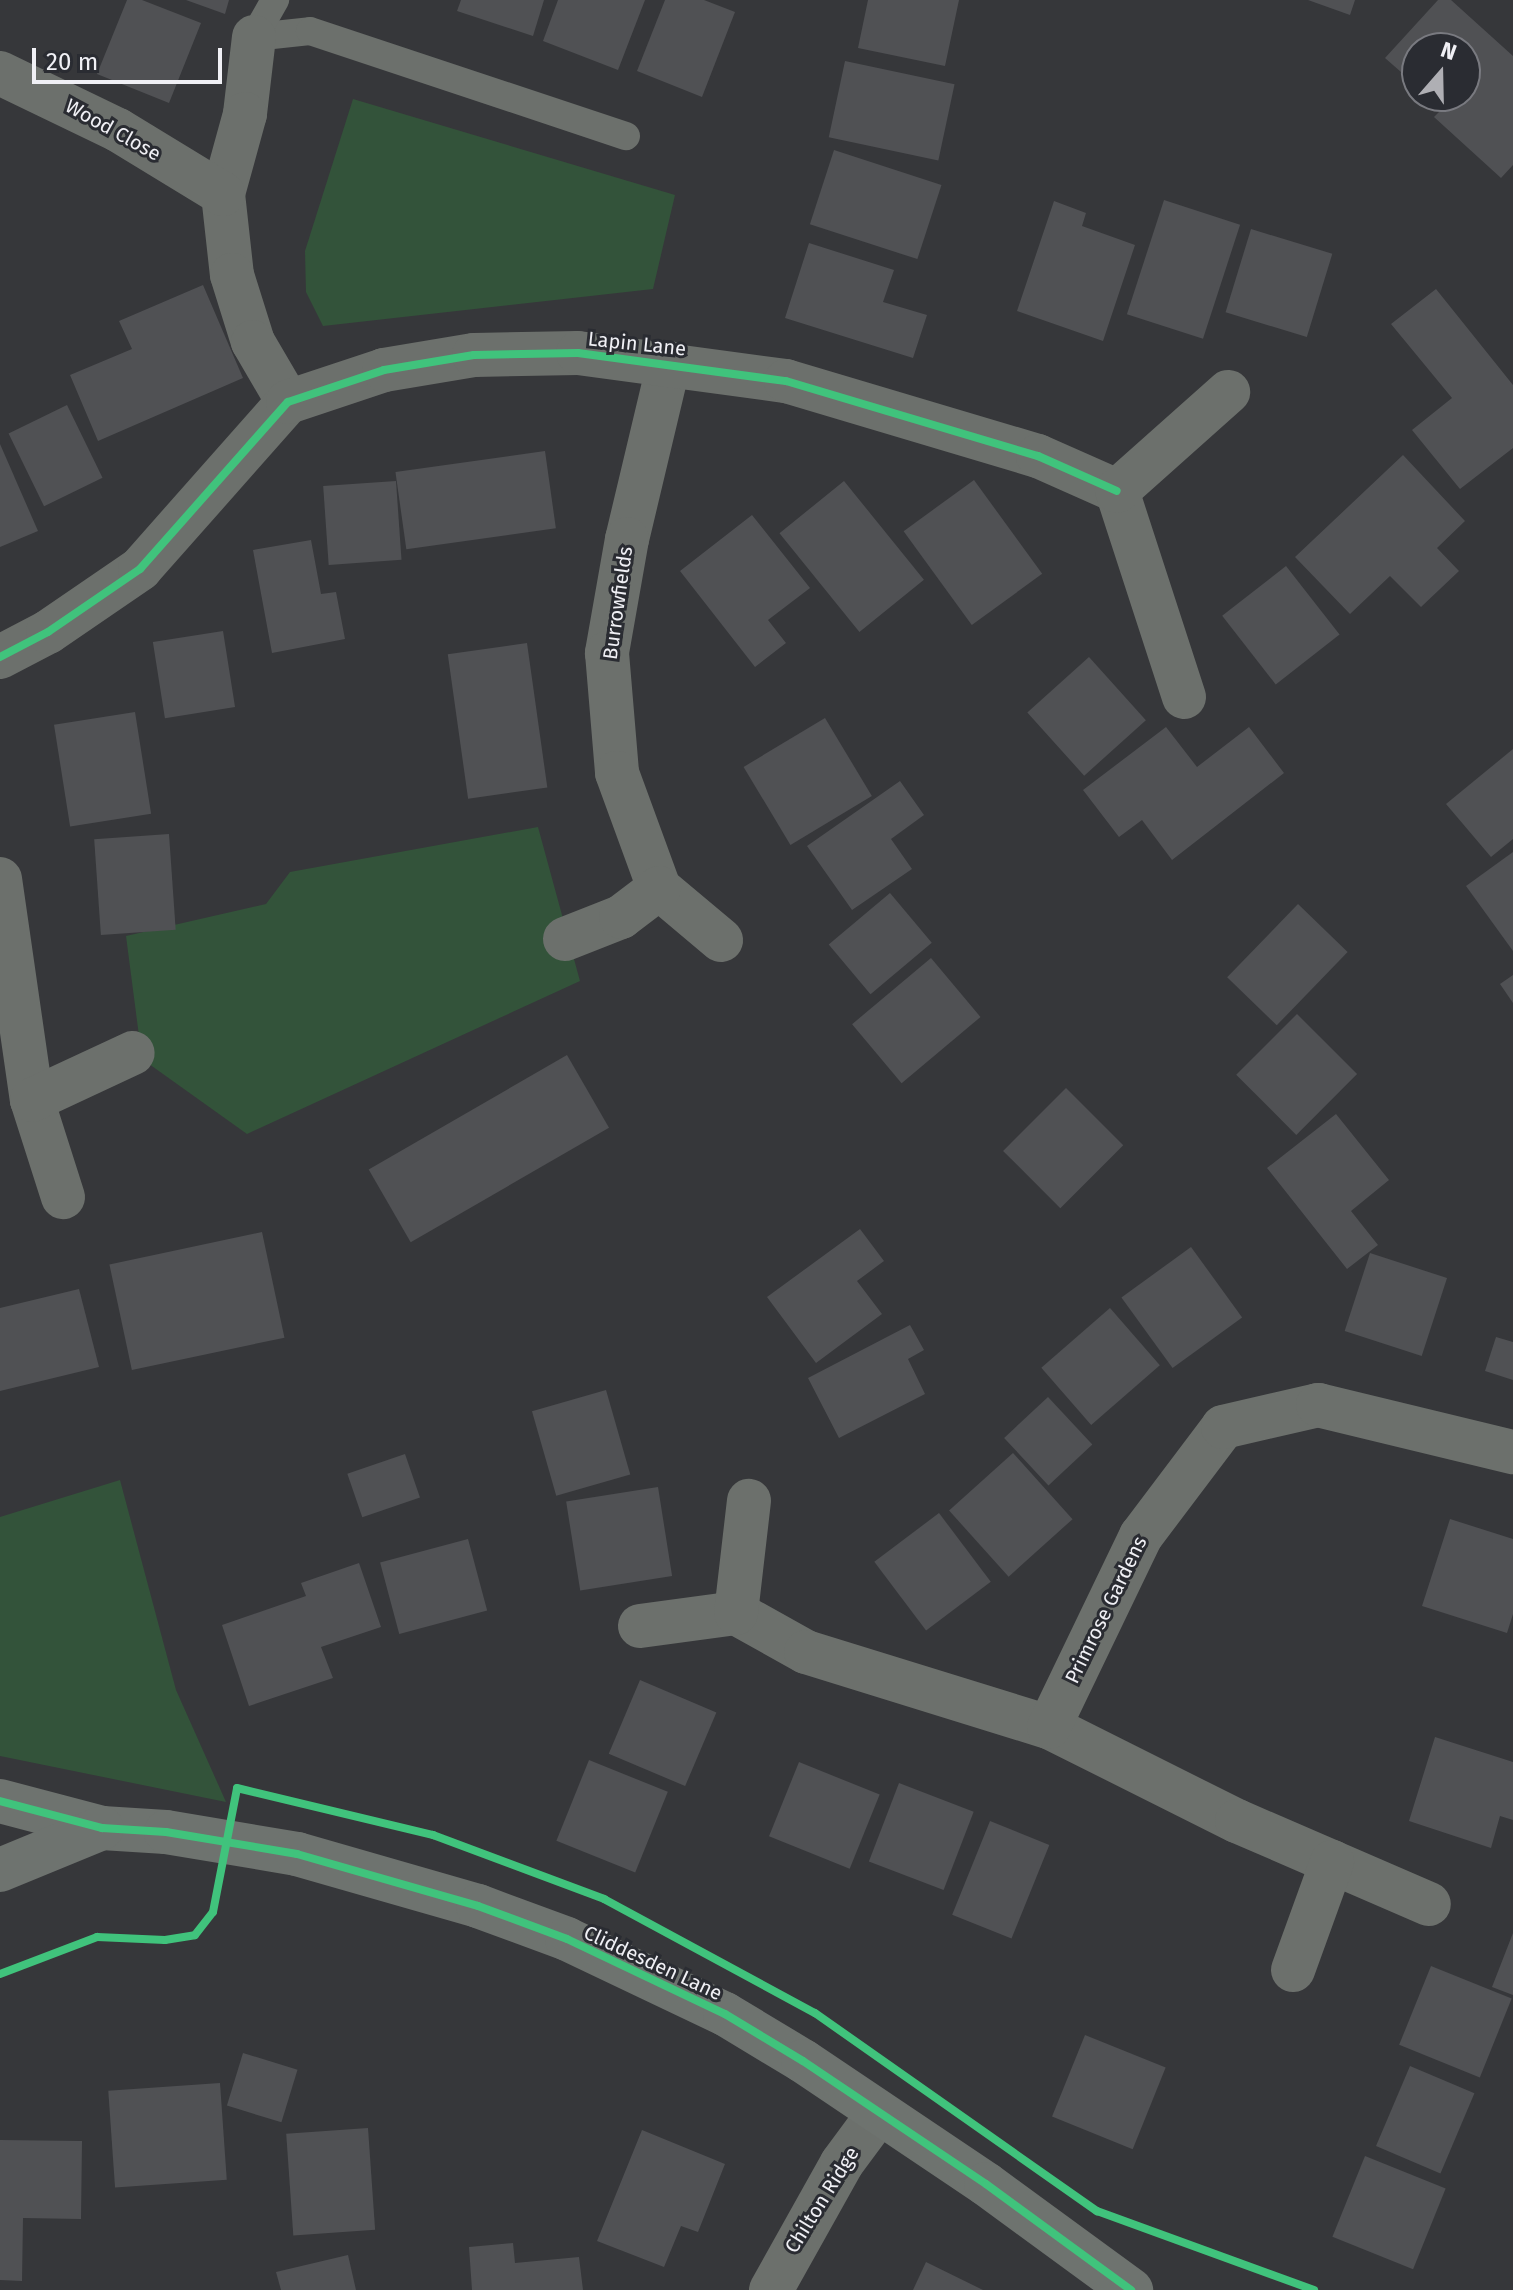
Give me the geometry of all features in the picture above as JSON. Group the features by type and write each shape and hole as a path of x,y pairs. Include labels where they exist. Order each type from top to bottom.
{"street":[{"path":"0,657 48,632 140,569 288,402 249,329 232,275 223,194 245,114 265,18"},
{"name":"Wood Close","path":"0,73 118,130 223,194"},
{"name":"Lapin Lane","path":"288,402 384,370 474,355 578,353 786,381 1038,456 1117,491"},
{"name":"Burrowfields","path":"669,363 627,539 607,653 617,773 659,888 721,940"},
{"path":"1184,697 1117,491 1228,392"},
{"path":"0,879 32,1100 63,1197"},
{"path":"565,939 621,917 659,888"},
{"path":"32,1100 133,1053"},
{"name":"Primrose Gardens","path":"1049,1727 1141,1536 1223,1427 1318,1405 1513,1452"},
{"path":"736,1613 749,1501"},
{"path":"640,1626 736,1613 806,1652 1049,1727 1332,1862 1429,1904"},
{"name":"Cliddesden Lane","path":"0,1801 102,1828 166,1832 297,1854 478,1906 567,1939 725,2014 879,2113 1131,2290"},
{"name":"Cliddesden Lane","path":"0,1870 102,1828"},
{"path":"1293,1970 1332,1862"},
{"name":"Chilton Ridge","path":"771,2290 842,2163 879,2113"}],"lane":[{"path":"265,18 626,136"}],"green space":[{"path":"353,99 675,195 653,289 323,326 306,292 305,251"},
{"path":"538,827 580,981 247,1134 142,1059 126,936 266,904 290,872"},
{"path":"120,1480 176,1690 226,1802 0,1756 0,1517"}],"building":[{"path":"127,0 142,0 201,23 169,103 97,74"},
{"path":"186,0 229,0 225,14"},
{"path":"461,0 544,0 533,36 457,11"},
{"path":"558,0 645,0 618,70 543,41"},
{"path":"665,0 704,0 735,12 702,97 637,71"},
{"path":"868,0 959,0 945,66 858,48"},
{"path":"1308,0 1355,0 1350,15"},
{"path":"1438,0 1451,0 1513,56 1513,165 1501,178 1434,117 1439,112 1481,112 1481,32 1409,32"},
{"path":"1401,40 1401,72 1385,58"},
{"path":"845,61 955,84 938,161 829,137"},
{"path":"834,150 941,185 917,259 810,224"},
{"path":"1164,200 1240,225 1203,339 1127,314"},
{"path":"1054,201 1086,213 1082,226 1135,245 1103,341 1017,311"},
{"path":"1251,229 1332,254 1307,337 1226,312"},
{"path":"809,243 894,270 883,302 927,315 913,358 785,318"},
{"path":"203,285 243,378 98,441 70,375 132,349 119,321"},
{"path":"1436,289 1513,385 1513,448 1460,489 1412,430 1452,398 1391,324"},
{"path":"67,405 103,478 44,506 9,433"},
{"path":"0,444 38,531 0,547"},
{"path":"545,451 556,528 406,549 395,472"},
{"path":"1403,455 1465,521 1437,548 1459,571 1421,607 1390,576 1350,614 1295,557"},
{"path":"974,480 1042,574 972,625 904,531"},
{"path":"396,481 402,560 329,565 323,486"},
{"path":"844,481 924,580 859,632 779,533"},
{"path":"752,515 810,588 768,620 786,643 755,667 680,571"},
{"path":"311,540 321,594 336,592 345,639 272,653 253,550"},
{"path":"1286,566 1340,635 1276,684 1222,616"},
{"path":"223,631 235,707 165,718 153,642"},
{"path":"527,643 547,788 468,799 448,654"},
{"path":"1089,657 1146,720 1084,776 1027,713"},
{"path":"135,712 151,814 70,827 54,725"},
{"path":"825,718 872,796 790,845 744,767"},
{"path":"1166,727 1197,767 1249,727 1284,773 1172,860 1142,820 1119,837 1083,790"},
{"path":"1513,749 1513,839 1491,857 1446,804"},
{"path":"900,781 924,815 891,839 912,869 852,910 807,846"},
{"path":"169,834 176,930 101,935 94,839"},
{"path":"1513,852 1513,951 1466,886"},
{"path":"890,893 932,943 870,994 829,944"},
{"path":"1298,904 1348,952 1277,1025 1227,977"},
{"path":"931,958 980,1017 902,1083 852,1024"},
{"path":"1513,975 1513,1003 1500,984"},
{"path":"1297,1014 1357,1074 1296,1135 1236,1075"},
{"path":"567,1055 609,1128 411,1242 369,1170"},
{"path":"1066,1088 1123,1145 1060,1208 1003,1151"},
{"path":"1336,1114 1389,1180 1351,1211 1378,1245 1347,1269 1267,1168"},
{"path":"860,1229 884,1261 857,1281 882,1314 816,1363 767,1297"},
{"path":"262,1232 284,1338 132,1370 109,1264"},
{"path":"1191,1247 1242,1317 1173,1368 1121,1298"},
{"path":"1370,1253 1447,1278 1422,1356 1345,1331"},
{"path":"79,1289 99,1367 0,1391 0,1308"},
{"path":"1110,1308 1160,1365 1091,1425 1041,1368"},
{"path":"910,1325 924,1350 908,1359 925,1394 839,1438 808,1378"},
{"path":"1496,1337 1513,1342 1513,1380 1485,1371"},
{"path":"606,1390 630,1475 556,1496 532,1411"},
{"path":"1048,1397 1092,1445 1048,1485 1004,1438"},
{"path":"1013,1453 1073,1519 1009,1577 949,1511"},
{"path":"405,1454 420,1497 362,1517 347,1474"},
{"path":"658,1487 672,1576 580,1590 566,1502"},
{"path":"939,1513 991,1582 926,1630 874,1562"},
{"path":"1450,1519 1513,1539 1513,1614 1507,1633 1422,1606"},
{"path":"468,1539 487,1610 399,1634 380,1563"},
{"path":"359,1563 381,1627 321,1647 333,1678 249,1706 222,1625 306,1596 301,1583"},
{"path":"640,1680 716,1712 685,1786 609,1754"},
{"path":"1435,1737 1513,1762 1513,1820 1500,1816 1491,1848 1409,1821"},
{"path":"589,1760 668,1792 635,1873 556,1841"},
{"path":"799,1762 880,1795 850,1869 769,1836"},
{"path":"899,1783 974,1812 944,1890 869,1861"},
{"path":"990,1821 1049,1845 1012,1939 952,1915"},
{"path":"1513,1933 1513,1995 1492,1987"},
{"path":"1431,1966 1512,1999 1480,2077 1399,2045"},
{"path":"1085,2035 1166,2068 1133,2149 1052,2117"},
{"path":"243,2053 298,2070 281,2122 227,2106"},
{"path":"1410,2066 1474,2093 1440,2173 1376,2146"},
{"path":"220,2083 227,2180 115,2188 108,2091"},
{"path":"368,2128 375,2230 293,2235 286,2134"},
{"path":"642,2130 725,2164 698,2232 681,2226 664,2267 597,2241"},
{"path":"0,2140 82,2141 81,2219 23,2218 22,2281 0,2280"},
{"path":"1365,2156 1446,2189 1413,2269 1332,2237"},
{"path":"513,2243 515,2263 579,2257 583,2290 472,2290 469,2247"},
{"path":"348,2255 356,2290 281,2290 276,2272"},
{"path":"926,2262 983,2290 913,2290"}],"cycle path":[{"path":"0,657 48,632 140,569 288,402 384,370 474,355 578,353 786,381 1038,456 1117,491"},
{"path":"0,1974 97,1937 165,1940 195,1935 213,1912 237,1788 433,1835 604,1899 815,2013 1097,2211 1314,2290"},
{"path":"0,1801 102,1828 166,1832 297,1854 478,1906 567,1939 725,2014 803,2061 986,2184 1131,2290"}]}
